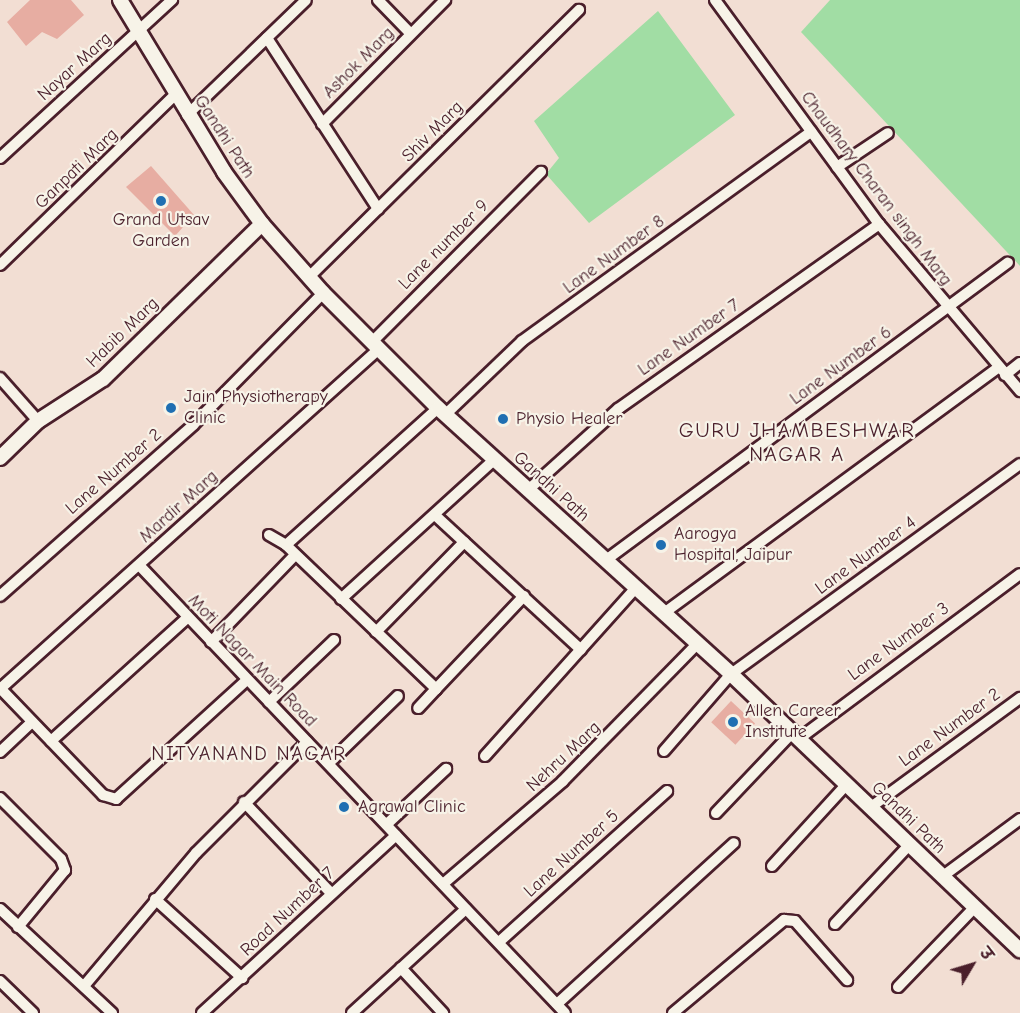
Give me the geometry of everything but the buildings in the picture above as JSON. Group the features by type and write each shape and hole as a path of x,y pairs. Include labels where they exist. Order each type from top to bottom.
{"street":[{"name":"Gandhi Path","path":"120,0 187,115 262,224 323,293 442,411 731,674 1020,950"},
{"name":"Nayar Marg","path":"0,158 172,0"},
{"path":"187,115 306,0"},
{"path":"378,0 411,34"},
{"name":"Ashok Marg","path":"322,124 445,0"},
{"name":"Chaudhary Charan singh Marg","path":"715,0 879,224 947,309 1020,391"},
{"name":"Shiv Marg","path":"309,277 579,10"},
{"path":"267,38 378,209"},
{"name":"Ganpati Marg","path":"0,265 175,95"},
{"name":"Lane Number 8","path":"286,545 522,341 811,132"},
{"path":"837,167 888,133"},
{"name":"Lane number 9","path":"375,346 541,172"},
{"name":"Habib Marg","path":"0,458 38,421 103,379 262,224"},
{"name":"Lane Number 7","path":"528,490 618,409 879,224"},
{"name":"Lane Number 6","path":"606,560 1008,263"},
{"name":"Lane Number 2","path":"0,596 193,425 323,293"},
{"name":"Mardir Marg","path":"0,688 139,565 375,346"},
{"path":"664,613 1001,371 1020,363"},
{"path":"0,378 38,421"},
{"path":"340,599 436,516 494,460"},
{"name":"Lane Number 4","path":"664,751 731,674 1020,464"},
{"path":"436,516 580,650"},
{"path":"269,535 286,545 436,689"},
{"path":"376,632 464,542"},
{"path":"211,642 295,555"},
{"name":"Moti Nagar Main Road","path":"139,565 561,1009"},
{"name":"Lane Number 3","path":"716,813 796,735 1020,574"},
{"path":"485,756 636,588"},
{"path":"417,708 524,596"},
{"path":"51,741 187,618"},
{"path":"269,702 334,640"},
{"name":"Nehru Marg","path":"444,884 563,781 698,644"},
{"path":"0,688 103,795 116,799 247,680"},
{"path":"329,763 398,696"},
{"name":"Lane Number 2","path":"871,807 1020,698"},
{"path":"0,752 32,722"},
{"path":"84,986 155,899 244,802 307,742"},
{"path":"387,824 446,769"},
{"path":"772,867 848,784"},
{"name":"Lane Number 5","path":"499,942 667,791"},
{"path":"0,798 61,859 65,870 18,927"},
{"path":"244,802 331,893"},
{"path":"943,876 1020,819"},
{"name":"Road Number 7","path":"202,1013 396,835"},
{"path":"561,1009 734,843"},
{"path":"835,924 910,844"},
{"path":"155,899 242,978"},
{"path":"898,987 975,907"},
{"path":"0,909 112,1013"},
{"path":"352,1013 466,909"},
{"path":"677,1012 784,920 795,921 847,980"},
{"path":"401,968 443,1013"},
{"path":"0,981 33,1013"}],"green space":[{"path":"830,0 1020,0 1020,266 801,32"},
{"path":"658,11 735,115 589,223 546,174 559,158 534,121"}],"place":[{"name":"Grand Utsav Garden","path":"161,201"},
{"name":"Jain Physiotherapy Clinic","path":"171,408"},
{"name":"Physio Healer","path":"503,419"},
{"name":"Aarogya Hospital, Jaipur","path":"661,545"},
{"name":"Allen Career Institute","path":"733,722"},
{"name":"Agrawal Clinic","path":"344,807"}],"district":[{"name":"GURU JHAMBESHWAR NAGAR A","path":"797,442"},
{"name":"NITYANAND NAGAR","path":"249,753"}]}
